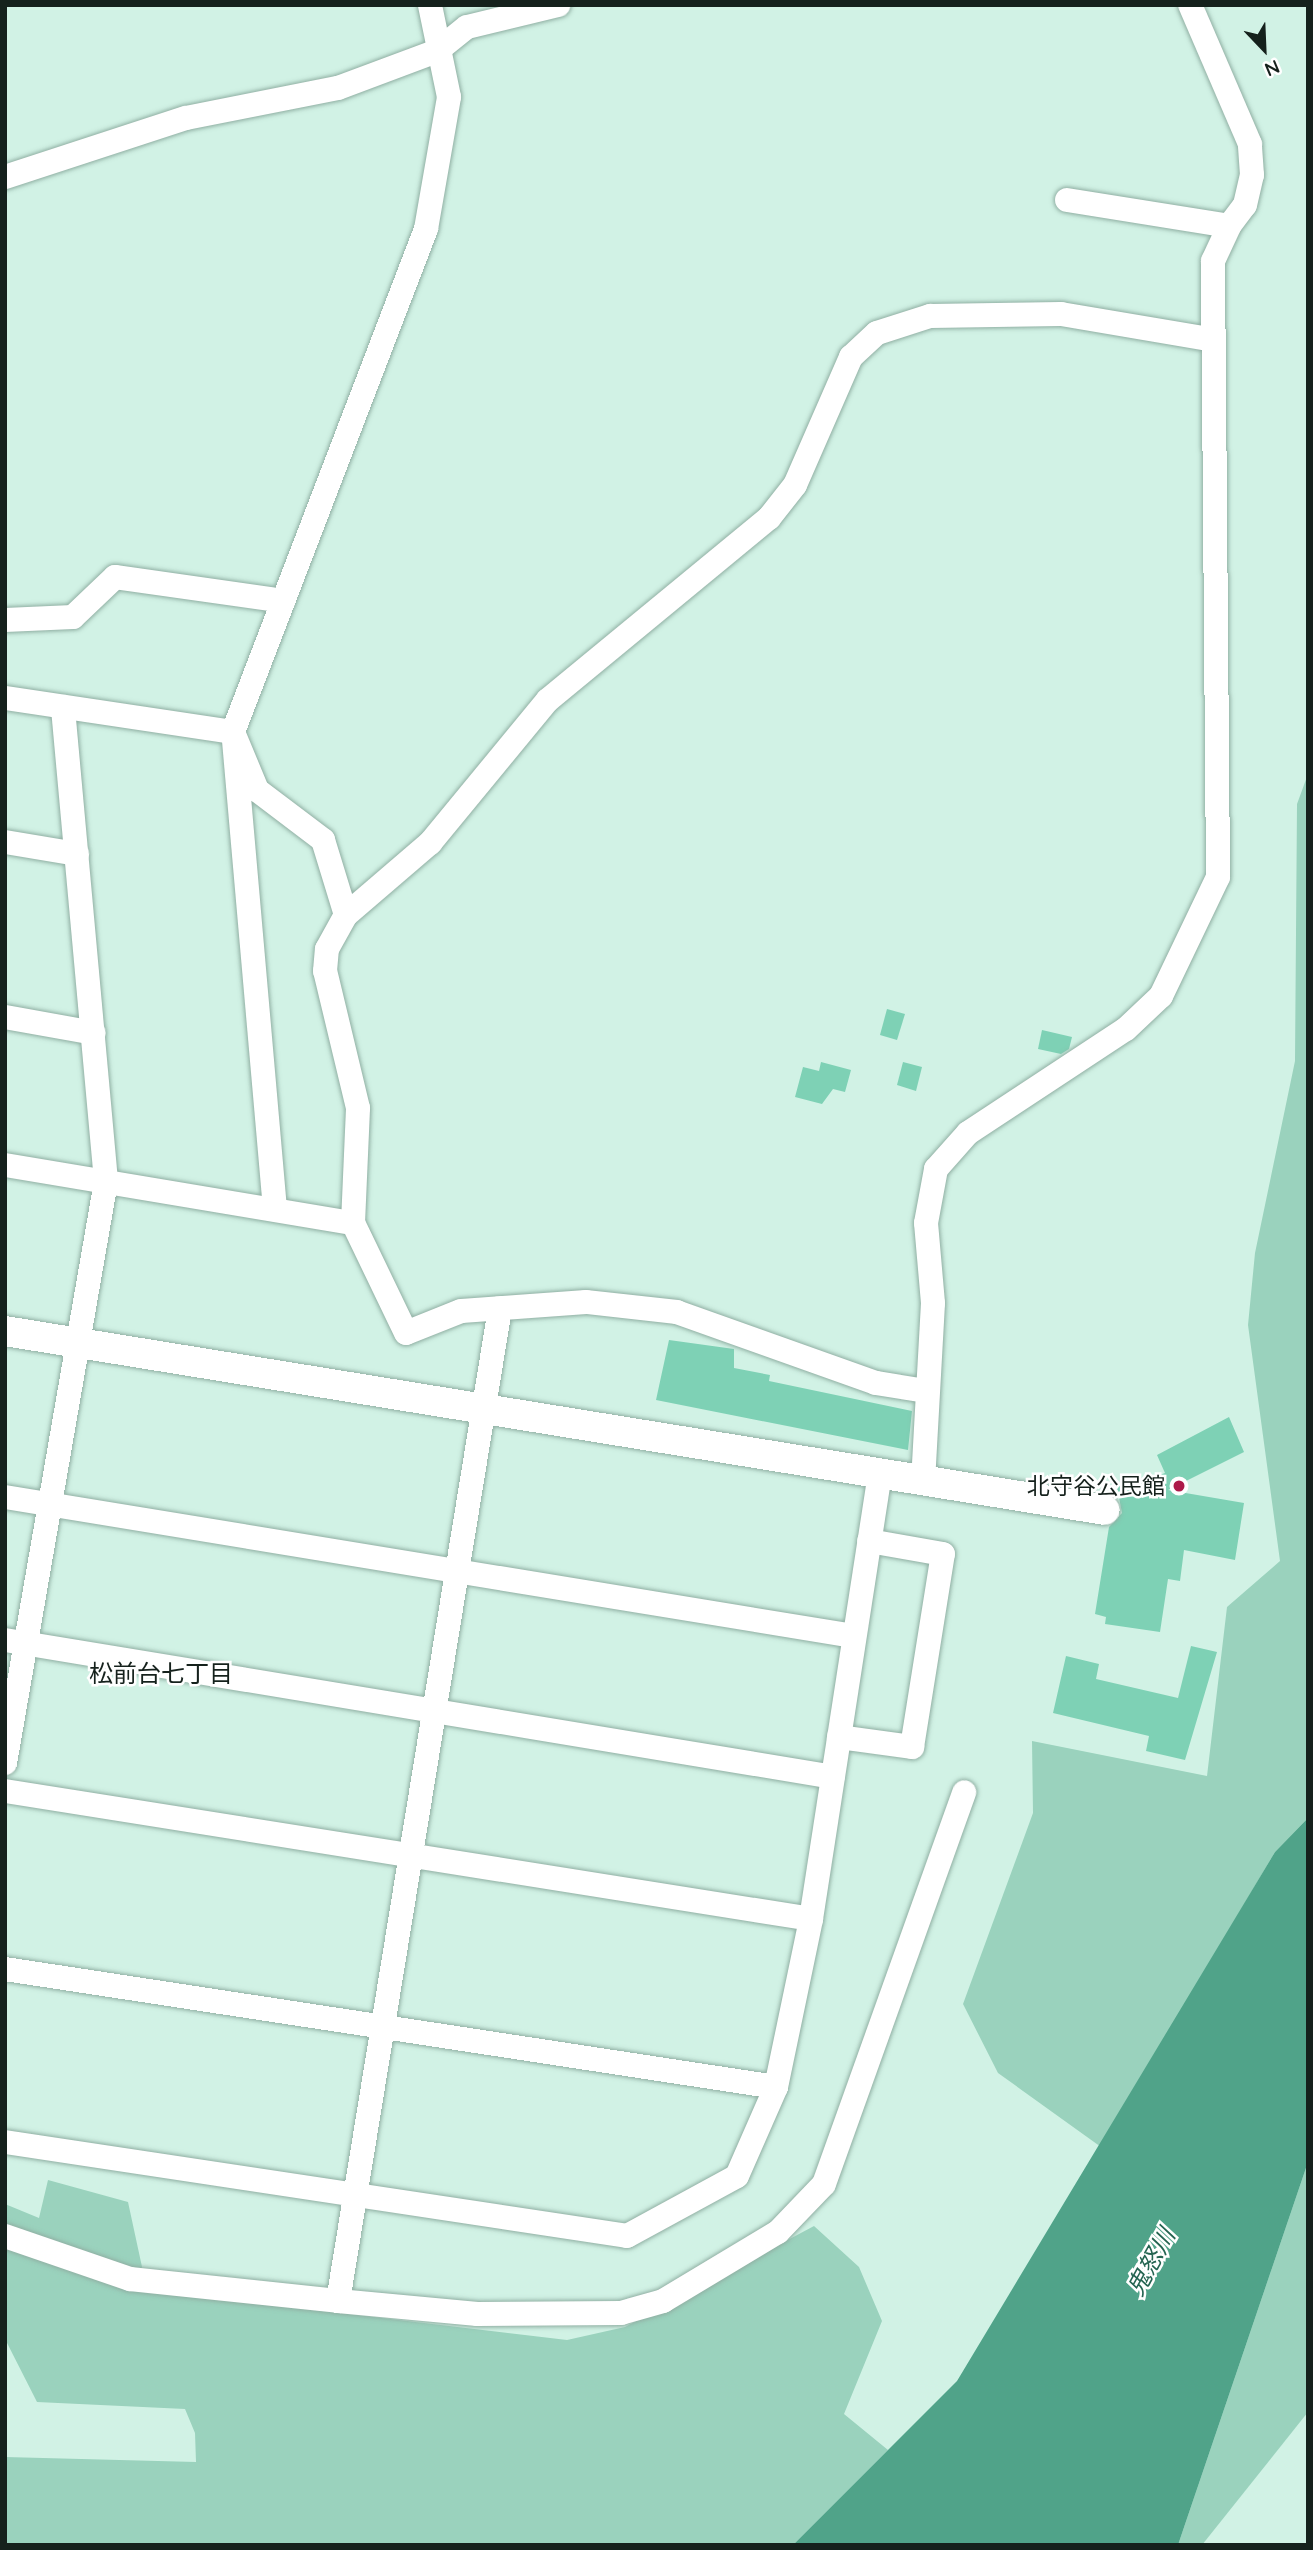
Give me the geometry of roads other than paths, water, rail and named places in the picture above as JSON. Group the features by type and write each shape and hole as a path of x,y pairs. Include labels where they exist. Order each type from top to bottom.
{"street":[{"path":"275,1209 233,732 426,229 449,97 437,51 430,5"},
{"path":"5,177 186,118 338,89 437,51 467,27 558,5"},
{"path":"923,1482 933,1303 926,1223 936,1169 947,1149 1126,1029 1161,996 1218,877 1213,261 1229,226 1245,205 1252,174 1250,144 1190,5"},
{"path":"1067,200 1229,226"},
{"path":"926,1391 876,1383 677,1312 586,1302 461,1311 406,1333 353,1223 358,1108 325,971 327,949 346,915 430,843 548,700 768,518 795,485 851,356 877,333 930,316 1060,314 1214,340"},
{"path":"5,620 73,617 115,577 283,601"},
{"path":"5,698 233,732"},
{"path":"5,1763 16,1642 51,1505 106,1181 63,707"},
{"path":"233,732 257,790 323,840 346,915"},
{"path":"5,842 76,854"},
{"path":"5,1017 94,1033"},
{"path":"5,1165 353,1223"},
{"path":"338,2301 500,1308"},
{"path":"5,1331 1105,1510"},
{"path":"5,2142 627,2236 737,2176 776,2088 811,1919 880,1475"},
{"path":"5,1497 853,1636"},
{"path":"839,1737 912,1747 943,1554 869,1541"},
{"path":"16,1642 833,1777"},
{"path":"5,1791 811,1919"},
{"path":"5,2236 131,2279 338,2301 477,2314 621,2313 663,2301 778,2232 824,2184 964,1792"},
{"path":"5,1969 776,2088"}],"water":[{"name":"鬼怒川","path":"1308,1818 1308,2162 1178,2545 793,2545 957,2381 1275,1852"}],"place":[{"name":"北守谷公民館","path":"1179,1486"}],"district":[{"name":"松前台七丁目","path":"161,1674"}]}
